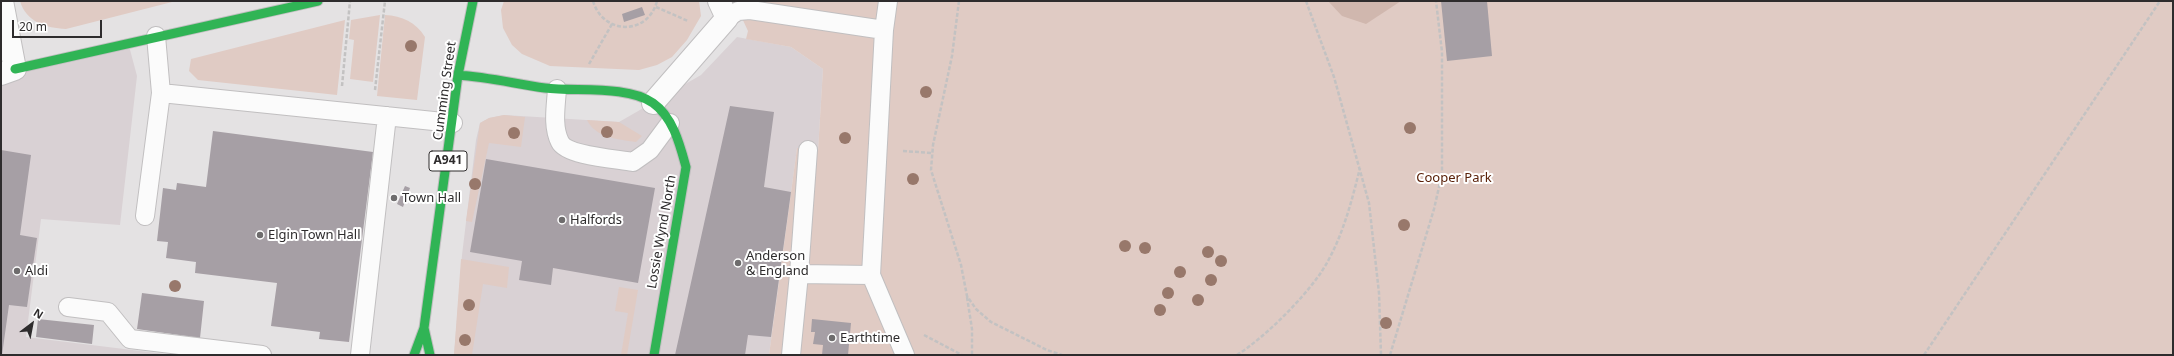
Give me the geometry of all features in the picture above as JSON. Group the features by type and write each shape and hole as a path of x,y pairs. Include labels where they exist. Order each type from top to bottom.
{"street":[{"path":"2,1 8,71 156,36 318,1"},
{"name":"Cumming Street","path":"414,355 424,328 453,123 458,75 473,1"},
{"path":"653,103 720,17"},
{"name":"Lossie Wynd North","path":"458,75 563,90 626,93 653,103 670,123 680,146 686,167 654,355"},
{"name":"Cumming Street","path":"424,328 430,355"}],"lane":[{"path":"888,1 884,30 871,275 905,355"},
{"path":"720,17 750,10 884,30"},
{"path":"145,216 161,93 156,36"},
{"path":"563,90 555,122 560,142 571,151 633,162 650,150 670,123"},
{"path":"161,93 453,123"},
{"path":"360,355 379,115"},
{"path":"791,355 799,274 808,150"},
{"path":"799,274 871,275"},
{"path":"68,307 108,312 130,339 262,355"}],"path":[{"path":"339,111 350,1"},
{"path":"379,115 385,1"},
{"path":"593,1 602,18 612,24 622,27 632,26 642,22 650,16 656,7 657,1"},
{"path":"959,1 952,56 932,153 931,170 961,265 972,330 972,355"},
{"path":"1306,1 1334,77 1369,203 1378,293 1381,355"},
{"path":"1390,355 1434,209 1442,174 1442,52 1436,1"},
{"path":"1924,355 2160,1"},
{"path":"656,7 720,17"},
{"path":"563,90 587,68 612,24"},
{"path":"878,149 932,153"},
{"path":"1237,355 1250,347 1284,315 1320,274 1340,236 1352,202 1360,168"},
{"path":"967,296 976,309 991,322 1047,350 1062,355"}],"shaded area":[{"path":"1328,1 1401,1 1366,24 1342,16"},
{"path":"737,37 791,47 823,69 818,151 797,148 769,355 454,355 462,255 476,140 480,123 489,118 504,115 619,122 701,75"},
{"path":"129,46 137,76 120,225 41,219 26,337 173,355 1,355 1,77"}],"green space":[{"path":"20,1 176,1 66,29 44,25 32,19 23,8"},
{"path":"504,1 699,1 701,16 687,40 672,57 657,65 639,70 550,66 522,54 512,45 503,28 501,10"},
{"name":"Cooper Park","path":"734,1 2173,1 2173,355 769,355 797,148 818,151 823,69 791,47 746,39 748,31"},
{"path":"380,15 373,82 350,79 354,40 349,39 351,20"},
{"path":"385,15 403,18 417,27 425,37 417,100 377,96"},
{"path":"345,20 337,95 198,80 189,71 191,59"},
{"path":"504,115 525,117 521,147 489,143 472,222 466,221 480,123 489,118"},
{"path":"587,120 619,122 642,136 636,142 608,137 596,131"},
{"path":"461,259 509,267 507,288 483,284 472,355 454,355"},
{"path":"619,287 638,290 627,355 621,355 628,313 615,311"}],"building":[{"path":"1441,1 1487,1 1492,56 1447,61"},
{"path":"642,7 645,15 624,22 622,14"},
{"name":"Anderson & England","path":"730,106 774,112 764,187 791,192 771,337 748,335 745,355 675,355"},
{"name":"Elgin Town Hall","path":"213,131 373,152 349,342 319,339 320,332 271,326 277,283 195,273 196,262 166,258 168,242 157,241 163,188 176,190 177,183 206,187"},
{"name":"Aldi","path":"1,150 31,155 20,235 37,238 27,307 9,305 2,355"},
{"name":"Halfords","path":"486,159 655,188 638,283 553,268 551,285 519,280 522,261 470,252"},
{"path":"405,186 410,188 403,207 397,204"},
{"path":"142,293 204,301 200,338 137,329"},
{"path":"38,319 94,325 92,344 36,337"},
{"name":"Earthtime","path":"812,319 851,323 848,355 822,355 823,345 813,344 815,332 811,332"}],"traffic: fast":[{"path":"15,69 318,1"},
{"path":"414,355 424,328 458,75 473,1"},
{"path":"458,75 545,88 616,91 642,97 653,103 666,116 675,132 686,167 654,355"},
{"path":"424,328 430,355"}],"place":[{"name":"Town Hall","path":"394,198"},
{"name":"Halfords","path":"562,220"},
{"name":"Elgin Town Hall","path":"260,235"},
{"name":"Anderson & England","path":"738,263"},
{"name":"Aldi","path":"17,271"},
{"name":"Earthtime","path":"832,338"}]}
